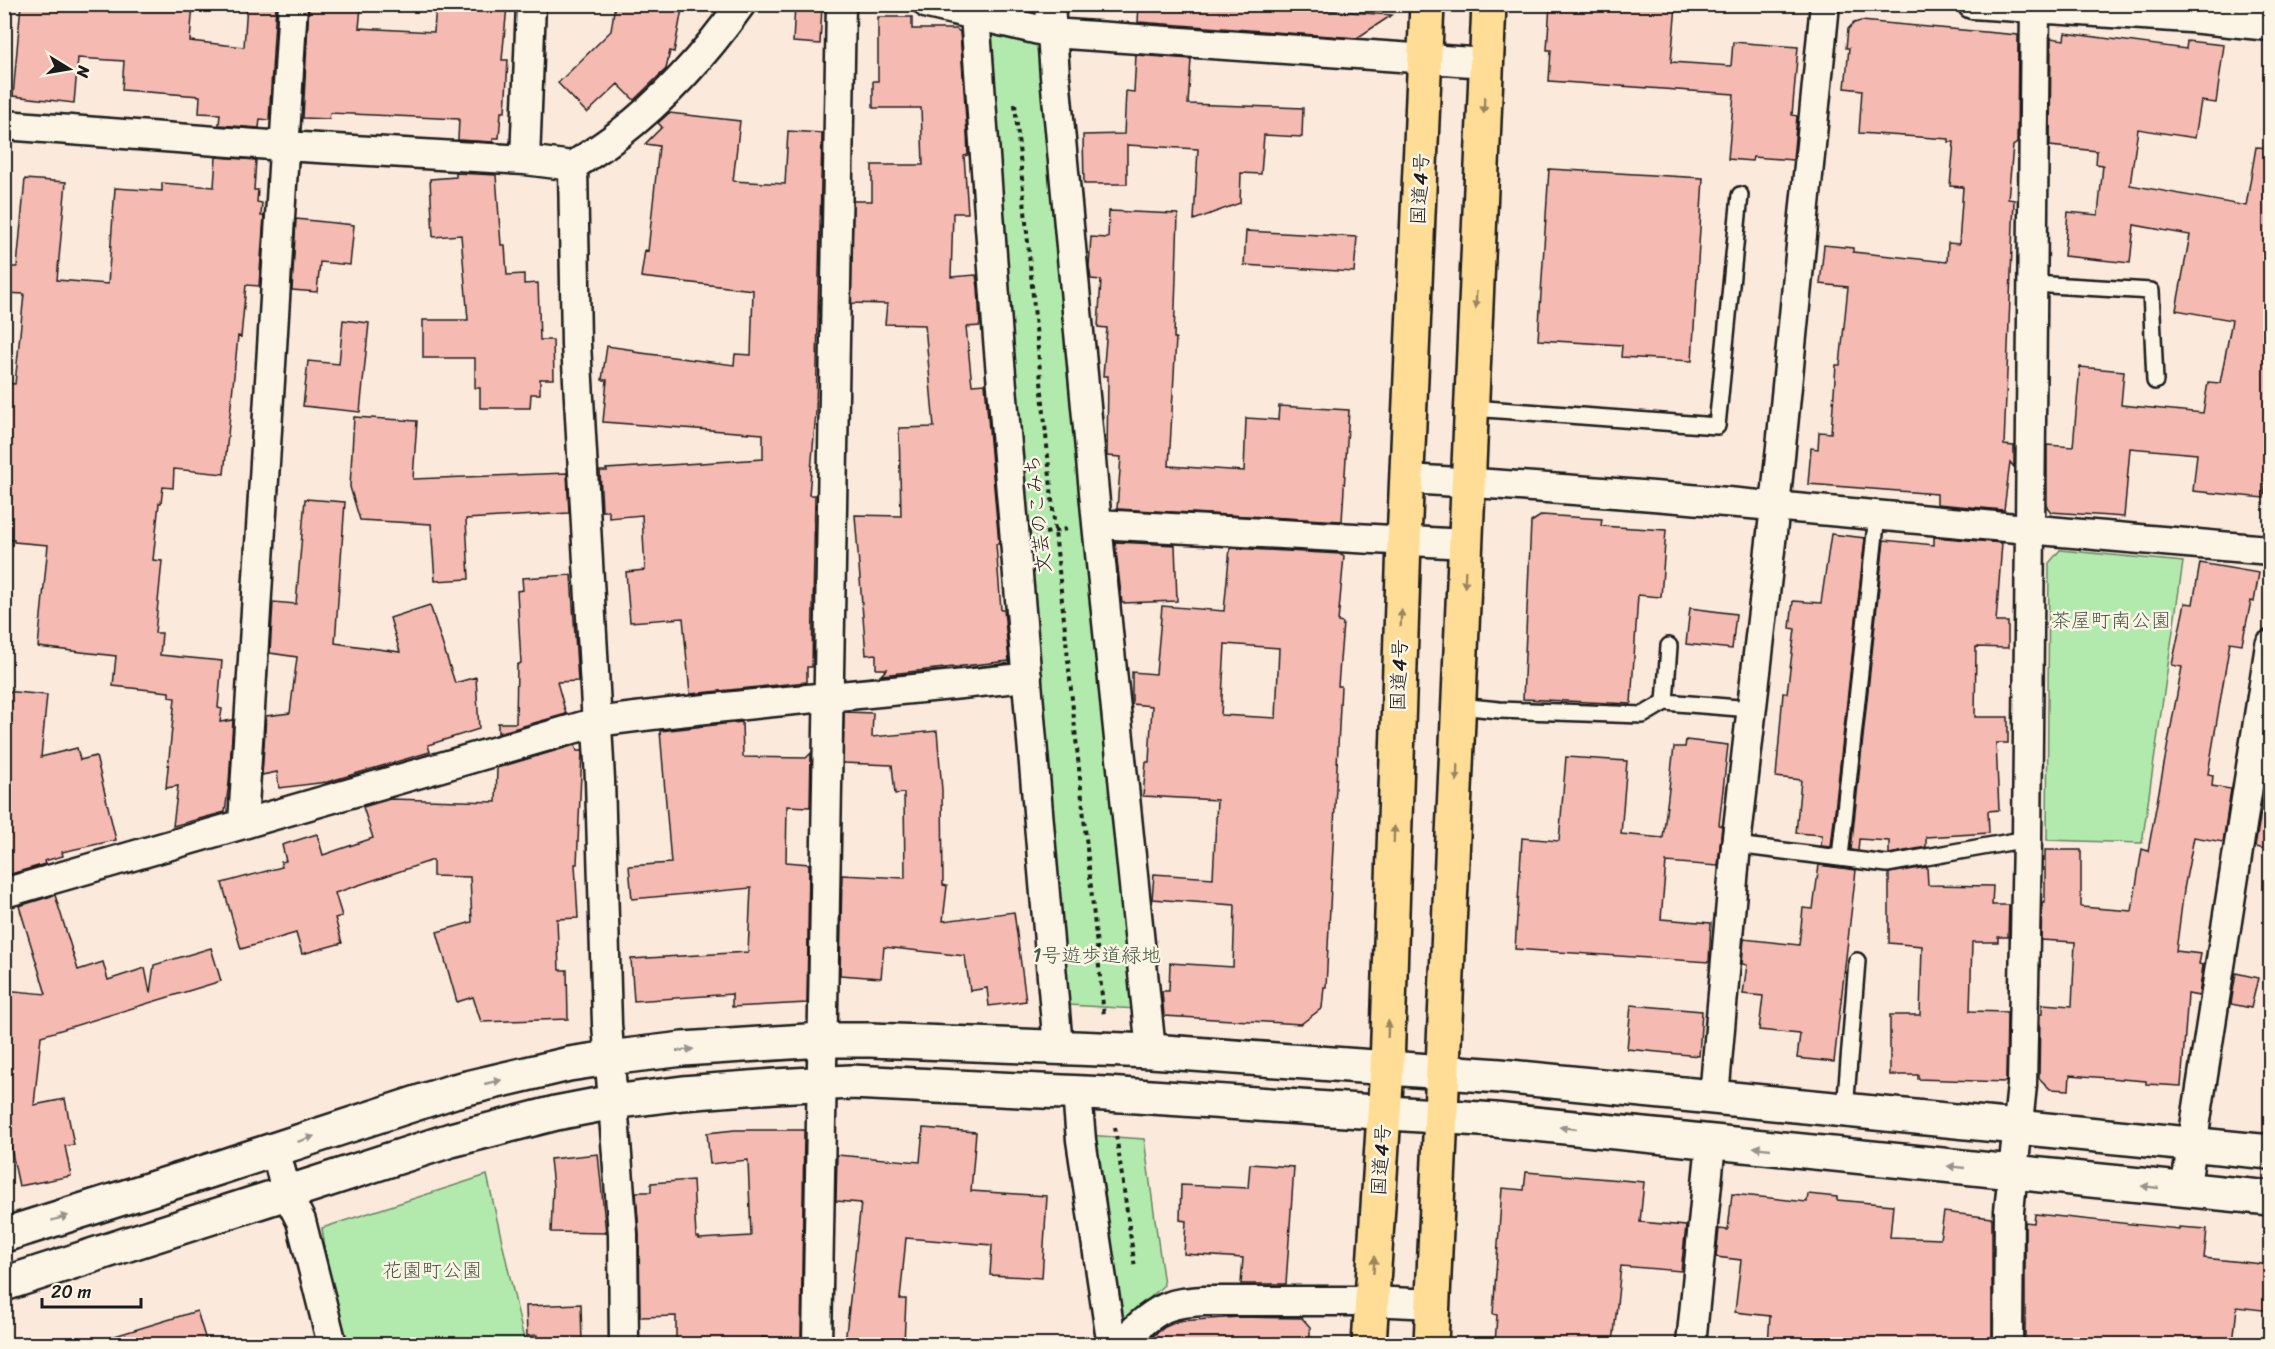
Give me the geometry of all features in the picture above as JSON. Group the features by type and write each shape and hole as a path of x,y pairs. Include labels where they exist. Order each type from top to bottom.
{"highway":[{"name":"国道4号","path":"1369,1344 1387,1068 1404,541 1427,4"},
{"path":"1431,1344 1489,4"}],"street":[{"path":"243,823 293,4"},
{"path":"525,160 531,4"},
{"path":"4,125 284,146 525,160 573,166 619,134 653,104 722,32 741,4"},
{"path":"817,1344 823,1084 832,359 841,4"},
{"path":"928,4 1052,33 1486,63"},
{"path":"1050,4 1097,524 1151,1051"},
{"path":"1714,1097 1736,846 1775,507 1825,4"},
{"path":"1972,4 2190,11 2271,26"},
{"path":"2008,1344 2009,1211 2022,1085 2027,839 2035,7"},
{"path":"975,15 1015,537 1059,1048"},
{"path":"573,166 576,344 597,722 609,1059 623,1234 624,1344"},
{"path":"1407,479 1877,515 2031,531 2271,550"},
{"path":"1097,524 1466,544"},
{"path":"2185,1191 2271,645"},
{"path":"4,893 597,722 676,711 940,688 1027,677"},
{"path":"4,1235 454,1091 569,1064 683,1049 822,1040 893,1040 1151,1051 1443,1072 2271,1152"},
{"path":"4,1284 451,1140 556,1113 613,1102 683,1093 823,1084 886,1084 1077,1093 1440,1116 2271,1198"},
{"path":"1077,1093 1081,1140 1110,1333 1116,1344"},
{"path":"1691,1344 1711,1143"},
{"path":"275,1149 287,1194 301,1221 332,1344"},
{"path":"1120,1344 1169,1306 1203,1301 1371,1301 1433,1304"}],"lane":[{"path":"1472,408 1717,426 1740,195"},
{"path":"2033,284 2151,291 2155,381"},
{"path":"1840,857 1877,515"},
{"path":"1665,702 1669,646"},
{"path":"1459,706 1498,710 1643,715 1665,702 1751,709"},
{"path":"1736,846 1887,864 2027,839"},
{"path":"1845,1110 1857,961"}],"path":[{"name":"文芸のこみち","path":"1015,93 1055,531 1104,1020"},
{"path":"1015,537 1097,524"},
{"path":"1115,1126 1143,1324"}],"green space":[{"name":"1号遊歩道緑地","path":"986,5 1041,5 1137,1009 1069,1005 1028,552"},
{"name":"茶屋町南公園","path":"2060,550 2183,562 2142,843 2047,840 2049,563"},
{"path":"1085,1135 1144,1139 1164,1285 1120,1325"},
{"name":"花園町公園","path":"487,1175 525,1344 348,1344 328,1269 322,1228"}],"building":[{"path":"21,4 193,4 190,41 244,47 247,4 276,4 269,120 260,119 259,128 219,125 220,114 199,113 200,96 122,90 124,61 78,58 74,103 13,96"},
{"path":"309,4 361,7 359,28 434,32 436,4 507,6 502,60 508,60 505,112 501,112 499,138 493,138 493,142 458,140 459,119 330,113 329,119 303,118"},
{"path":"615,4 683,4 674,52 670,51 666,69 634,100 618,84 587,113 558,83 611,31"},
{"path":"795,4 822,6 820,44 793,42"},
{"path":"1139,4 1307,4 1307,9 1392,15 1357,38 1138,22"},
{"path":"1550,4 1676,6 1671,62 1731,66 1733,42 1798,47 1792,115 1797,116 1793,160 1753,157 1752,161 1728,159 1734,94 1549,81 1551,50 1547,50"},
{"path":"878,17 912,17 912,29 956,29 960,32 968,155 964,156 968,213 953,213 951,277 976,275 978,287 980,326 966,327 972,385 985,384 999,544 996,544 1001,610 1004,610 1009,661 881,675 887,669 876,669 876,654 866,655 855,515 901,516 899,428 934,427 925,325 885,324 887,304 851,303 853,201 872,201 872,165 923,165 921,108 873,108 873,81 878,81"},
{"path":"1861,21 2018,35 2017,143 2013,146 2008,199 2014,200 2004,445 2014,446 2014,467 2010,462 2004,510 1937,504 1937,494 1808,484 1811,448 1818,449 1819,432 1831,433 1836,365 1840,365 1848,287 1820,284 1824,245 1853,248 1853,252 1947,262 1948,243 1959,244 1963,187 1950,186 1954,142 1949,142 1949,139 1859,133 1862,90 1845,88 1849,48 1846,48 1848,29 1854,23"},
{"path":"2065,33 2186,49 2187,41 2224,45 2216,103 2201,101 2195,138 2138,129 2130,185 2246,206 2256,147 2271,148 2270,285 2264,320 2271,321 2271,430 2264,498 2193,491 2197,454 2130,448 2124,517 2051,512 2047,507 2047,445 2073,447 2080,367 2124,371 2121,405 2203,413 2208,382 2220,383 2232,320 2176,310 2190,235 2134,225 2130,263 2064,256 2068,212 2098,215 2103,165 2096,164 2097,151 2050,146 2051,38 2064,40"},
{"path":"1136,55 1191,59 1188,104 1303,108 1302,137 1264,135 1261,174 1241,173 1240,203 1194,220 1198,149 1127,145 1127,184 1084,184 1083,135 1124,134 1126,91 1134,92"},
{"path":"669,113 740,121 733,181 785,184 788,131 822,133 816,412 809,495 815,495 812,667 807,667 807,682 690,694 683,618 630,622 626,572 645,570 642,515 609,518 609,511 602,511 600,471 607,471 606,469 763,459 763,434 603,422 607,380 602,380 607,346 634,350 634,352 734,365 735,354 751,355 753,290 641,277 645,250 648,251 659,146 645,144 662,127 658,123"},
{"path":"216,157 256,160 254,190 258,190 257,202 262,203 261,216 264,216 259,286 246,285 241,337 238,336 224,474 174,469 173,488 163,487 161,503 159,503 153,560 162,561 155,633 162,633 160,655 222,661 218,708 222,709 220,722 233,720 229,783 225,812 173,826 178,786 166,788 175,698 169,697 169,692 113,686 116,656 38,647 48,545 4,539 4,470 8,435 4,435 4,383 15,384 24,294 6,293 7,267 17,267 25,179 66,182 57,280 108,284 115,188 162,191 162,183 214,187"},
{"path":"1549,169 1703,178 1692,361 1621,357 1622,345 1538,340"},
{"path":"456,173 496,175 501,245 505,245 507,275 524,274 524,284 538,283 540,340 553,340 554,379 540,379 540,394 531,394 530,408 480,408 480,388 475,388 475,358 423,358 423,320 468,320 461,235 433,237 430,179 456,177"},
{"path":"1109,211 1178,214 1174,338 1176,338 1169,466 1244,471 1246,418 1278,420 1279,406 1349,410 1342,521 1117,509 1121,457 1107,456 1108,376 1103,376 1107,328 1098,327 1101,280 1091,279 1089,266 1091,237 1108,238"},
{"path":"296,219 354,225 350,265 320,262 317,292 292,290"},
{"path":"1246,231 1357,237 1354,272 1244,265"},
{"path":"343,320 369,323 360,412 303,406 308,361 339,364"},
{"path":"354,417 417,421 413,479 567,473 569,513 466,519 469,579 435,581 431,524 360,520 350,487"},
{"path":"305,499 345,502 335,643 400,652 390,618 430,605 455,683 476,677 479,729 428,745 430,752 327,782 279,788 277,772 262,775 266,716 290,713 297,657 270,653 273,602 296,604"},
{"path":"1542,515 1602,519 1601,526 1666,530 1661,597 1638,595 1631,704 1523,699 1531,522"},
{"path":"1831,534 1865,538 1831,847 1821,846 1822,835 1796,833 1801,780 1776,777 1783,693 1787,693 1795,629 1790,628 1793,601 1821,603"},
{"path":"1934,537 2002,543 1996,622 2008,622 2008,648 1976,647 1975,717 2008,717 2008,743 1996,743 1999,810 1988,811 1989,833 1926,837 1926,847 1889,854 1889,841 1859,839 1858,851 1851,850 1884,540 1934,545"},
{"path":"1115,542 1175,545 1177,601 1122,603"},
{"path":"1230,548 1344,556 1338,622 1343,623 1338,686 1341,686 1326,987 1324,987 1322,1008 1301,1024 1164,1016 1162,991 1169,991 1170,963 1233,967 1235,905 1152,899 1154,874 1213,878 1217,800 1143,796 1146,762 1149,762 1152,706 1132,704 1132,672 1156,674 1162,606 1224,611","holes":["1225,644 1279,648 1276,718 1221,715"]},
{"path":"2200,563 2259,573 2254,602 2251,601 2242,644 2230,642 2208,774 2213,775 2212,786 2231,789 2223,842 2194,837 2184,889 2176,951 2201,954 2199,964 2203,965 2199,996 2188,994 2181,1086 2070,1075 2069,1090 2050,1089 2039,1078 2040,1014 2042,1014 2042,1004 2072,1006 2075,942 2041,940 2042,903 2045,903 2045,850 2081,850 2081,907 2132,911 2142,849 2148,851 2182,667 2172,665 2185,603 2193,604"},
{"path":"571,575 578,681 557,682 566,714 498,733 498,723 516,723 517,665 521,663 517,591 523,590 522,578"},
{"path":"1690,608 1736,614 1732,649 1686,644"},
{"path":"4,691 47,695 41,757 77,748 80,760 96,756 116,840 62,852 63,856 44,861 45,864 4,876"},
{"path":"844,712 873,713 872,737 937,731 942,790 943,885 947,886 943,921 1014,912 1026,1001 989,1006 987,988 970,991 965,956 884,947 881,978 840,975 842,875 905,878 904,793 895,794 892,765 843,763"},
{"path":"742,722 743,757 806,758 811,753 810,807 787,806 786,862 809,864 807,1003 732,1007 732,994 634,1001 631,959 748,952 751,888 632,899 629,866 671,863 660,731"},
{"path":"1686,740 1728,745 1719,825 1722,826 1718,866 1666,862 1661,919 1711,923 1709,962 1515,949 1522,838 1559,841 1566,757 1627,761 1621,834 1663,838 1674,747 1685,747"},
{"path":"575,745 577,751 582,751 577,864 575,864 578,918 557,919 559,970 567,970 568,1019 481,1022 473,997 457,1002 437,932 472,922 470,877 433,876 433,860 335,893 342,916 335,918 342,943 302,954 296,933 241,949 222,883 282,867 281,862 286,861 282,845 317,834 323,855 373,838 363,807 390,799 496,802 497,768"},
{"path":"2264,794 2271,795 2271,850 2255,847"},
{"path":"1819,865 1856,870 1834,1062 1797,1058 1800,1034 1759,1030 1763,996 1743,994 1747,965 1742,964 1744,939 1799,945 1803,908 1813,909"},
{"path":"1927,867 1928,885 1993,886 1992,905 2009,905 2008,937 1998,937 1998,942 1972,942 1970,1011 2007,1012 2006,1082 1918,1079 1918,1075 1890,1075 1890,1015 1920,1015 1922,946 1889,943 1889,873"},
{"path":"55,895 78,970 103,962 108,980 145,968 150,993 154,965 211,948 221,981 41,1036 34,1105 65,1099 74,1145 65,1146 71,1176 19,1186 4,1115 4,990 46,994 19,906"},
{"path":"2236,973 2258,978 2251,1008 2231,1004"},
{"path":"1631,1005 1702,1011 1699,1056 1627,1049"},
{"path":"923,1128 976,1132 971,1191 1047,1196 1042,1278 990,1275 992,1245 906,1238 900,1299 906,1299 904,1344 847,1344 845,1343 861,1203 836,1201 837,1155 920,1162"},
{"path":"735,1130 804,1130 801,1340 762,1337 761,1344 735,1342 735,1344 676,1344 676,1316 640,1317 636,1192 651,1192 651,1183 693,1180 696,1237 699,1239 751,1236 748,1160 710,1164 707,1133"},
{"path":"598,1154 606,1233 551,1232 553,1187 550,1159"},
{"path":"1250,1164 1294,1167 1286,1284 1241,1284 1243,1258 1184,1254 1186,1221 1180,1220 1181,1185 1248,1188"},
{"path":"1526,1172 1644,1182 1640,1222 1686,1226 1681,1271 1621,1266 1613,1344 1495,1344 1497,1315 1493,1314 1502,1188 1524,1190"},
{"path":"1732,1194 1807,1202 1808,1194 1837,1197 1837,1200 1893,1205 1890,1237 1940,1239 1944,1212 1992,1218 1992,1339 1979,1339 1979,1344 1768,1344 1770,1316 1735,1312 1741,1260 1716,1257 1719,1229 1728,1230"},
{"path":"2035,1214 2179,1229 2179,1227 2207,1229 2204,1258 2271,1265 2271,1311 2237,1307 2233,1344 2086,1344 2025,1341 2025,1222 2034,1223"},
{"path":"581,1304 582,1344 537,1344 537,1335 527,1336 526,1306"},
{"path":"197,1311 207,1344 109,1344 108,1338"},
{"path":"1239,1317 1302,1318 1310,1327 1310,1344 1143,1344 1165,1327 1179,1321"}]}
